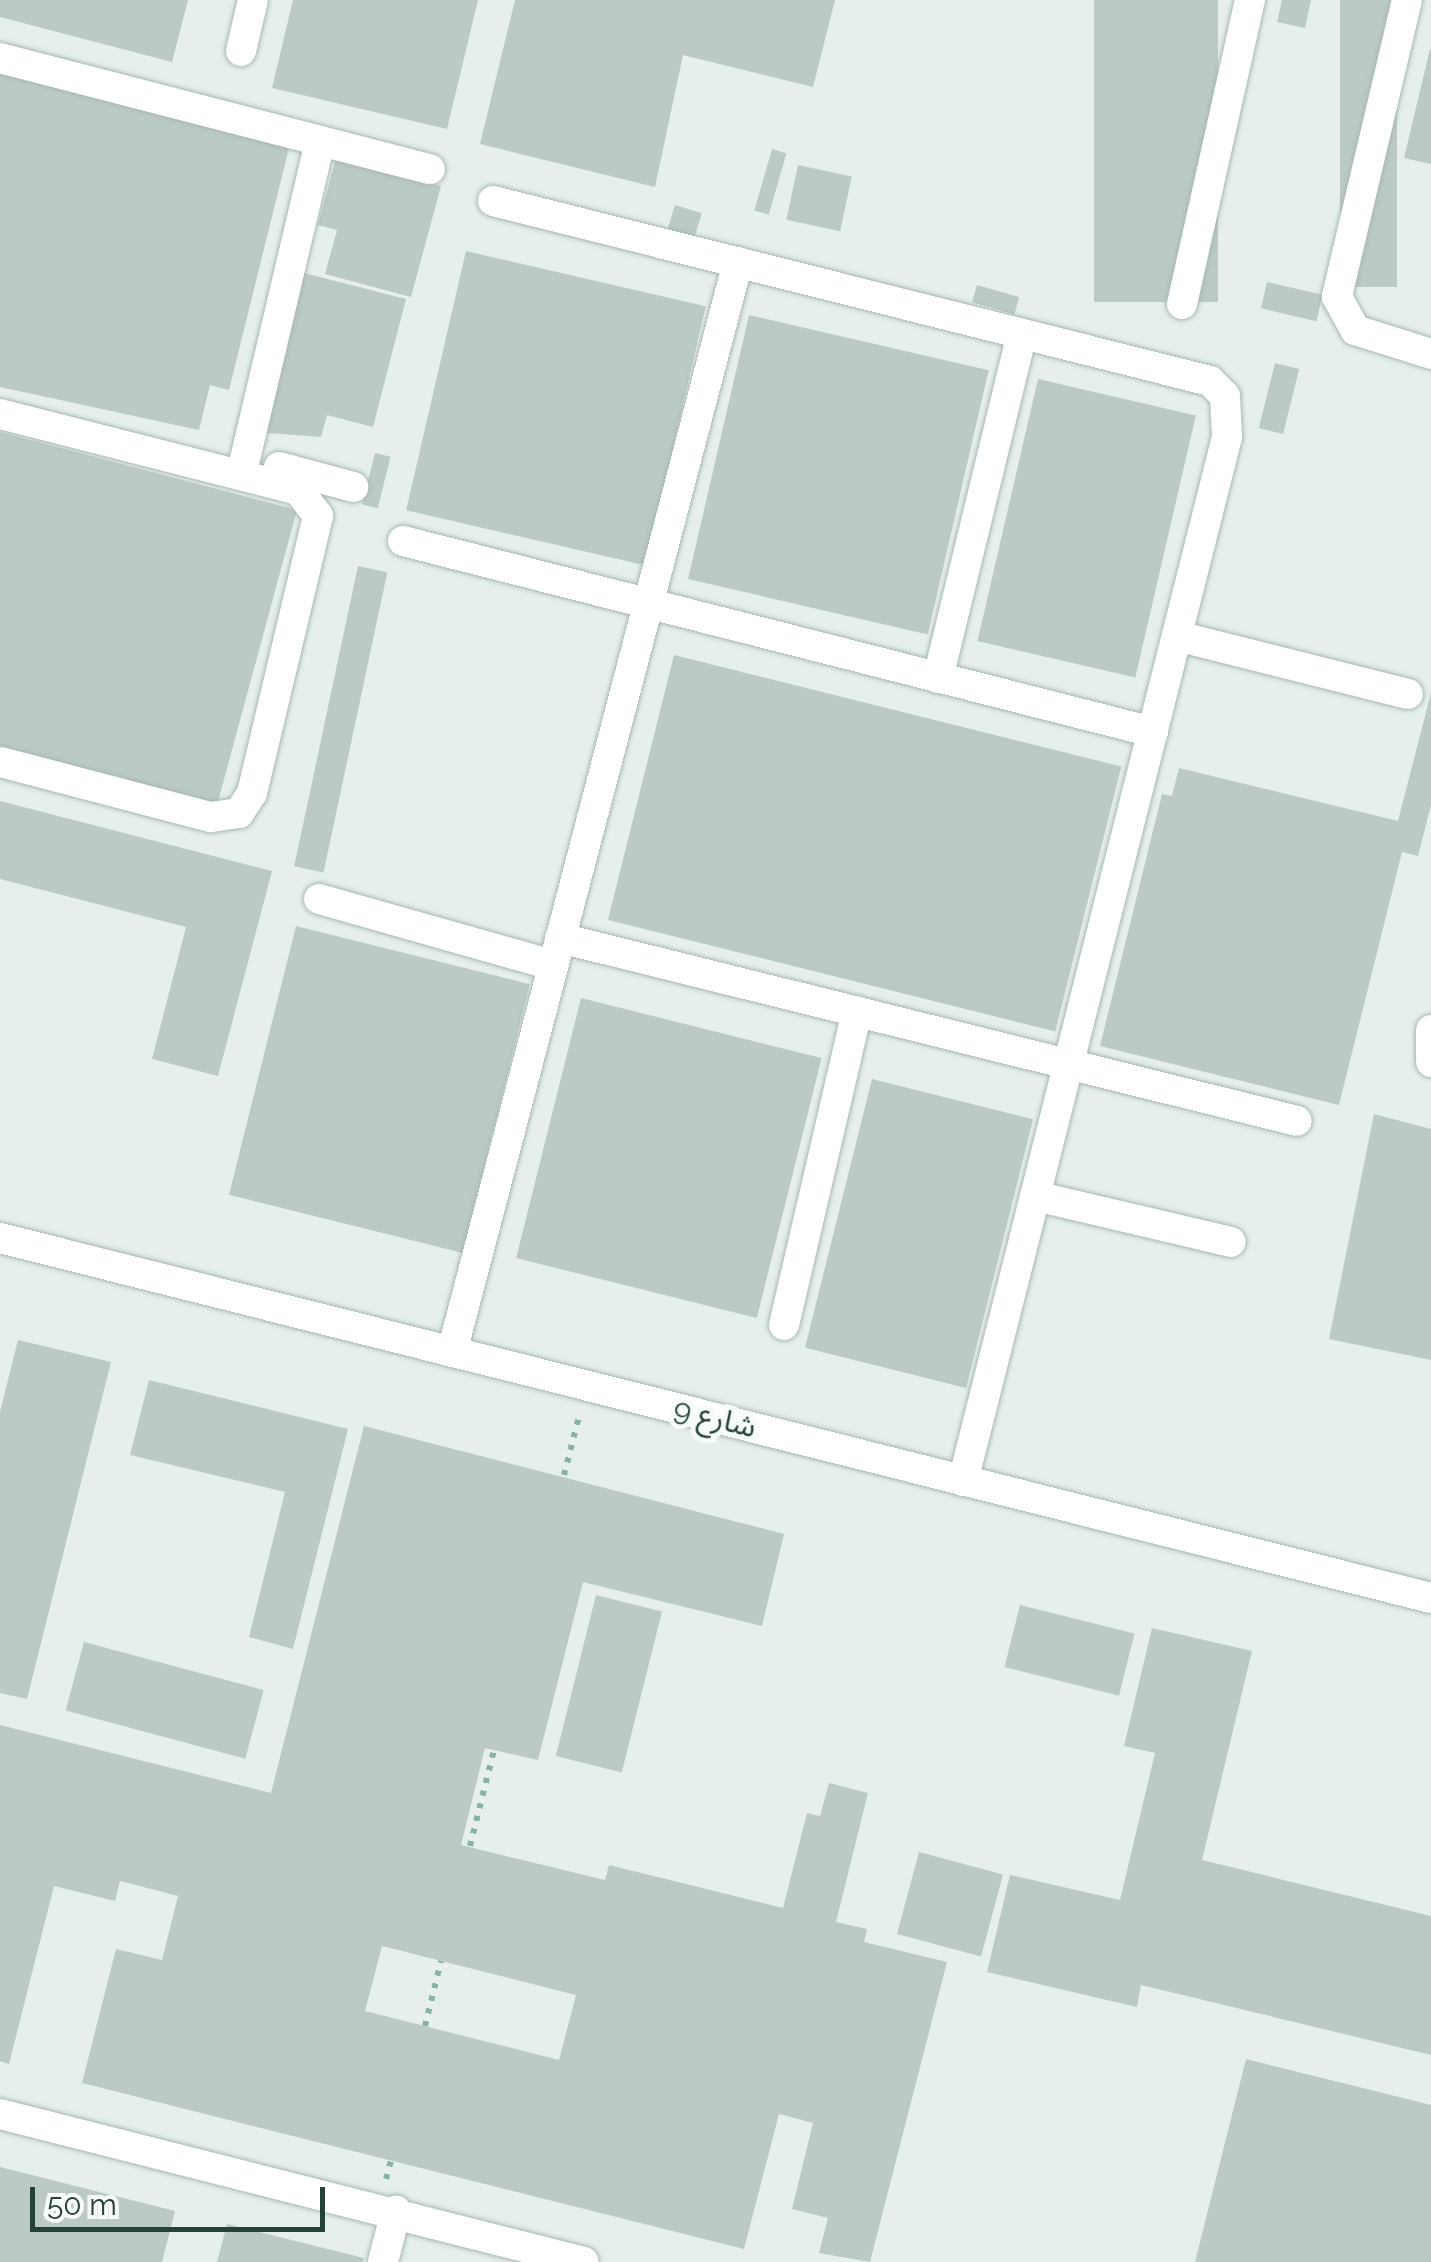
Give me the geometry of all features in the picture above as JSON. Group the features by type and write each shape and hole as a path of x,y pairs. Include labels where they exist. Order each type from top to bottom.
{"street":[{"path":"241,51 253,0"},
{"path":"1182,304 1250,0"},
{"path":"1407,0 1337,297 1355,330 1431,354"},
{"path":"0,58 430,169"},
{"path":"245,459 320,141"},
{"path":"493,201 1210,381 1226,396 1229,427 963,1481"},
{"path":"452,1352 738,262"},
{"path":"938,678 1022,334"},
{"path":"0,395 353,487"},
{"path":"0,414 298,490 318,516 252,793 240,813 210,817 0,762"},
{"path":"403,541 1153,732"},
{"path":"1177,636 1408,694"},
{"path":"319,899 856,1011 1297,1121"},
{"path":"784,1325 856,1011"},
{"path":"1431,1030 1431,1062"},
{"path":"1035,1196 1231,1242"},
{"name":"شارع 9","path":"0,1238 1431,1598"},
{"path":"0,2114 396,2211 582,2262"},
{"path":"383,2262 396,2211"}],"path":[{"path":"564,1476 586,1386"},
{"path":"470,1846 494,1750"},
{"path":"425,2026 441,1961"}],"building":[{"path":"0,0 188,0 172,62 0,17"},
{"path":"293,0 478,0 447,129 272,88"},
{"path":"515,0 835,0 813,87 683,55 655,187 480,144"},
{"path":"1094,0 1218,0 1218,302 1094,302"},
{"path":"1282,0 1311,0 1305,28 1277,22"},
{"path":"1340,0 1397,0 1397,287 1340,287"},
{"path":"1431,49 1431,164 1404,158"},
{"path":"0,70 291,140 229,390 210,385 199,430 0,387"},
{"path":"772,149 786,153 769,215 754,211"},
{"path":"336,158 441,186 411,297 325,274 337,230 318,225"},
{"path":"798,165 852,176 840,231 786,220"},
{"path":"675,205 702,213 694,238 667,230"},
{"path":"466,251 706,306 646,566 406,510"},
{"path":"296,271 406,299 373,427 327,415 321,437 254,432"},
{"path":"1267,282 1323,295 1316,321 1261,308"},
{"path":"977,285 1019,297 1014,314 972,302"},
{"path":"749,315 989,370 928,634 688,579"},
{"path":"1275,363 1299,369 1283,434 1259,428"},
{"path":"1038,379 1196,415 1135,678 977,641"},
{"path":"0,432 297,510 216,809 0,753"},
{"path":"375,453 391,457 378,508 362,504"},
{"path":"358,566 387,572 324,873 294,866"},
{"path":"674,655 1121,767 1055,1031 608,920"},
{"path":"1431,693 1431,805 1418,856 1402,852 1339,1105 1100,1046 1162,794 1172,796 1179,768 1398,821"},
{"path":"0,801 272,871 218,1076 152,1059 186,927 0,879"},
{"path":"296,926 530,984 463,1253 229,1195"},
{"path":"581,998 822,1058 757,1318 516,1258"},
{"path":"872,1079 1033,1119 966,1388 805,1348"},
{"path":"1374,1114 1431,1129 1431,1360 1329,1339"},
{"path":"18,1340 111,1362 27,1699 0,1693 0,1412"},
{"path":"149,1380 348,1429 293,1649 249,1637 285,1492 130,1455"},
{"path":"364,1426 784,1534 762,1626 583,1582 538,1760 485,1748 461,1845 605,1880 609,1865 783,1908 807,1813 820,1816 829,1783 868,1793 836,1922 867,1929 864,1942 947,1962 870,2262 819,2253 828,2218 792,2209 813,2123 779,2114 744,2249 82,2083 116,1949 162,1960 178,1896 120,1881 115,1901 54,1886 9,2064 0,2061 0,1725 271,1793","holes":["382,1946 576,1995 559,2060 365,2011"]},
{"path":"596,1595 662,1611 622,1773 556,1756"},
{"path":"1020,1605 1134,1634 1119,1696 1005,1667"},
{"path":"1152,1628 1252,1651 1202,1860 1431,1916 1431,2055 1141,1985 1137,2007 987,1972 1010,1875 1120,1900 1155,1753 1124,1746"},
{"path":"84,1642 264,1690 245,1759 66,1711"},
{"path":"919,1852 1003,1875 981,1957 897,1934"},
{"path":"1246,2059 1431,2105 1431,2262 1195,2262"},
{"path":"0,2167 175,2211 162,2262 0,2262"},
{"path":"227,2224 364,2258 363,2262 217,2262"}]}
